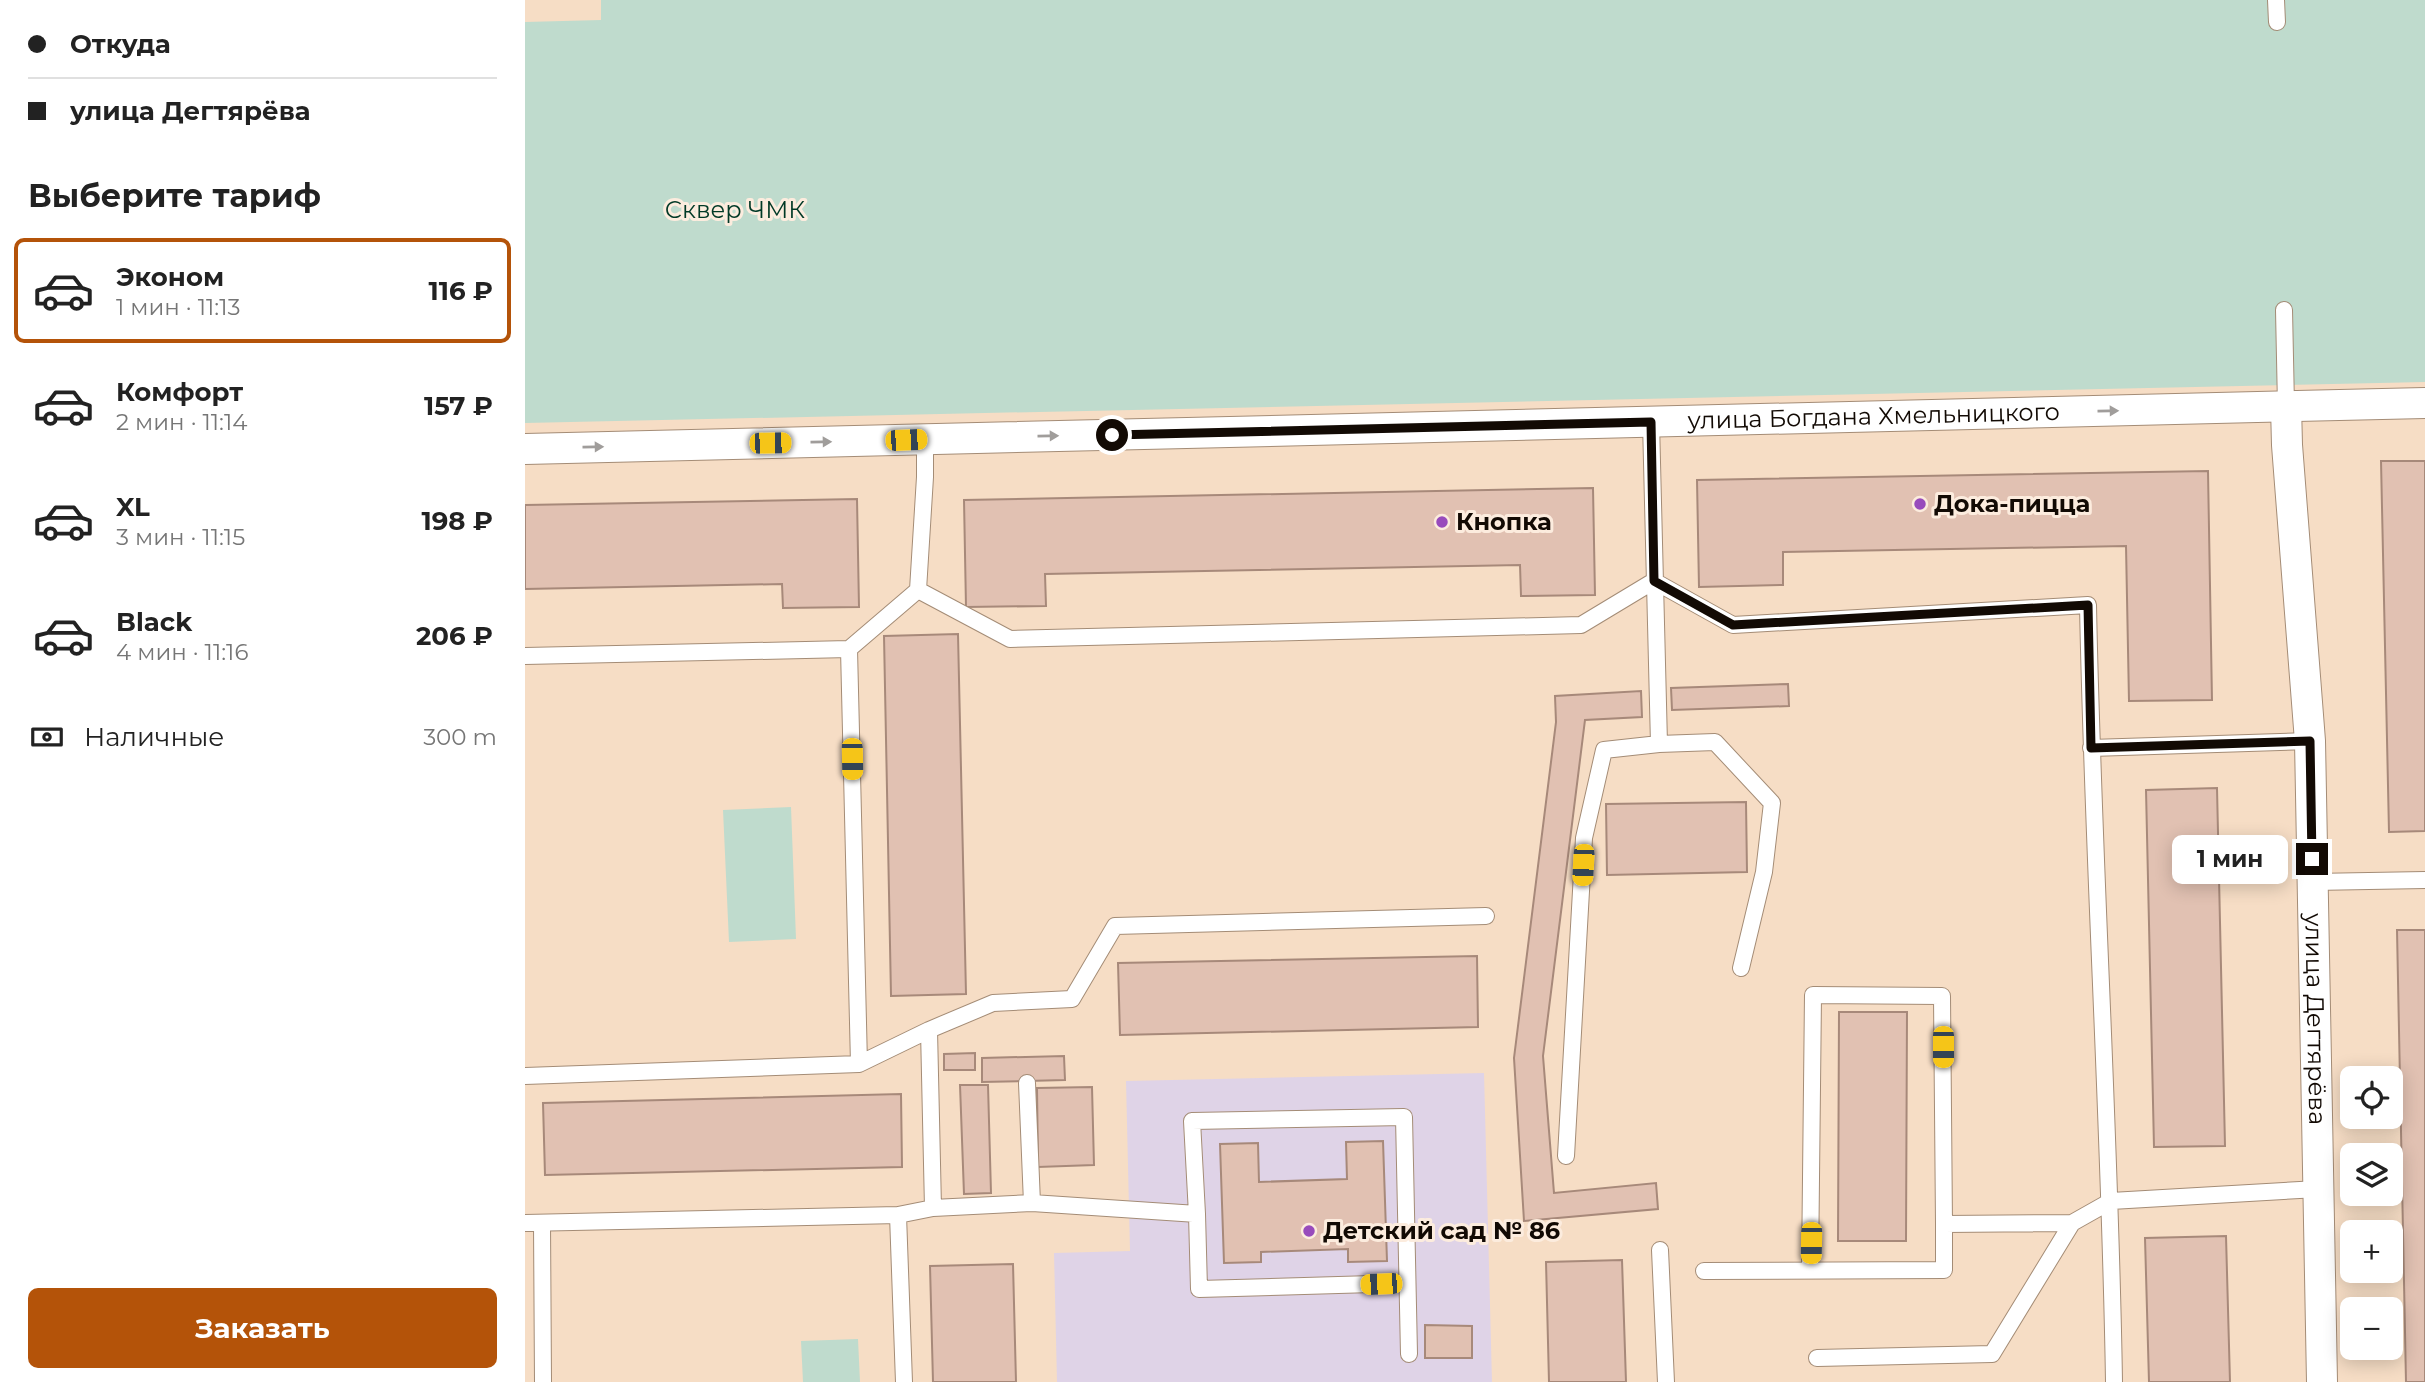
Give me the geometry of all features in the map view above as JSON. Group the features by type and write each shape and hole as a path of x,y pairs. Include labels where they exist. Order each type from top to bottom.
{"street":[{"name":"улица Богдана Хмельницкого","path":"525,449 2425,403"},
{"name":"улица Дегтярёва","path":"2286,406 2310,741 2322,1382"}],"lane":[{"path":"2276,0 2277,22"},
{"path":"2284,310 2286,406"},
{"path":"1651,422 1659,744"},
{"path":"525,656 849,649 918,590 925,439"},
{"path":"918,590 1010,639 1581,625 1654,581"},
{"path":"1654,581 1733,625 2088,605 2091,748 2111,1201 2114,1382"},
{"path":"849,649 859,1063"},
{"path":"2091,748 2310,741"},
{"path":"1566,1156 1584,838 1604,750 1715,742 1772,803 1764,873 1741,968"},
{"path":"2313,882 2425,880"},
{"path":"525,1076 859,1063 993,1003 1072,999 1115,926 1486,916"},
{"path":"1704,1271 1944,1270 1942,996 1813,995 1810,1270"},
{"path":"929,1030 933,1208"},
{"path":"1027,1083 1032,1203"},
{"path":"1407,1283 1199,1289 1192,1121 1404,1116 1409,1354"},
{"path":"1817,1358 1991,1354 2072,1223 2111,1201 2319,1189"},
{"path":"525,1223 898,1215 933,1208 1032,1203 1197,1214"},
{"path":"898,1215 904,1382"},
{"path":"542,1223 543,1382"},
{"path":"1944,1224 2072,1223"},
{"path":"1660,1250 1666,1382"}],"shaded area":[{"name":"Детский сад № 86","path":"1484,1073 1492,1382 1057,1382 1054,1253 1130,1251 1126,1081"}],"green space":[{"name":"Сквер ЧМК","path":"601,0 2425,0 2425,382 525,423 525,22 601,20"},
{"path":"791,807 796,939 729,942 723,810"},
{"path":"858,1339 860,1382 803,1382 801,1341"}],"building":[{"path":"2381,461 2425,461 2425,831 2389,832"},
{"path":"2208,471 2212,700 2129,701 2126,546 1783,552 1783,585 1699,587 1697,480"},
{"path":"1593,488 1595,595 1521,596 1520,565 1045,574 1046,606 966,607 964,500"},
{"path":"857,499 859,607 783,608 782,584 525,589 525,505"},
{"path":"958,634 966,994 891,996 884,636"},
{"path":"1788,684 1789,706 1672,710 1671,688"},
{"path":"1641,691 1642,717 1585,720 1543,1056 1554,1193 1656,1183 1658,1209 1524,1221 1514,1058 1556,722 1555,696"},
{"path":"2217,788 2225,1146 2154,1147 2146,790"},
{"path":"1746,802 1747,872 1607,875 1606,804"},
{"path":"2397,930 2425,930 2425,1382 2406,1382 2401,1129 2403,1066 2400,1066"},
{"path":"1477,956 1478,1027 1120,1035 1118,963"},
{"path":"1839,1012 1907,1012 1906,1241 1838,1241"},
{"path":"975,1053 975,1070 944,1070 944,1054"},
{"path":"1064,1056 1065,1080 982,1082 982,1058"},
{"path":"960,1085 988,1085 991,1193 964,1194"},
{"path":"1092,1087 1094,1165 1038,1167 1037,1088"},
{"path":"901,1094 902,1167 545,1175 543,1103"},
{"path":"1383,1141 1387,1261 1348,1262 1348,1249 1261,1252 1261,1262 1224,1263 1220,1144 1258,1143 1259,1182 1347,1179 1346,1142"},
{"path":"2226,1236 2230,1382 2149,1382 2145,1238"},
{"path":"1622,1260 1626,1382 1549,1382 1546,1262"},
{"path":"1013,1264 1016,1382 933,1382 930,1266"},
{"path":"1425,1325 1472,1326 1472,1358 1425,1358"}],"place":[{"name":"Дока-пицца","path":"1920,504"},
{"name":"Кнопка","path":"1442,522"},
{"name":"Детский сад № 86","path":"1309,1231"}],"route":[{"path":"1112,435 1651,422 1654,581 1733,625 2088,605 2091,748 2310,741 2312,859"}]}
